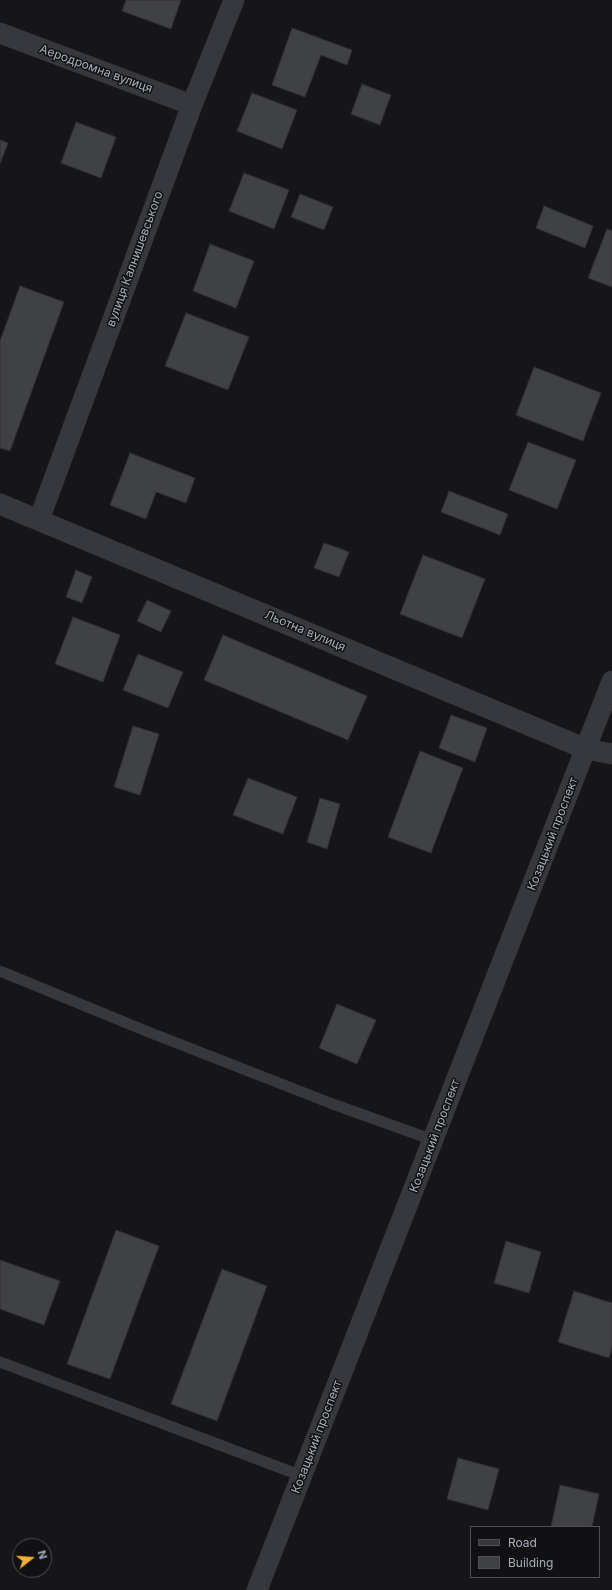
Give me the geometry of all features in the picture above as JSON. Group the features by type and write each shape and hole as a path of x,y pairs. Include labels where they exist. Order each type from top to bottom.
{"street":[{"name":"вулиця Калнишевського","path":"39,520 192,105 234,0"},
{"name":"Аеродромна вулиця","path":"0,34 192,105"},
{"name":"Льотна вулиця","path":"0,504 586,749 612,754"},
{"name":"Козацький проспект","path":"257,1590 612,681"}],"lane":[{"path":"0,971 146,1031 330,1103 433,1140"},
{"path":"0,1362 302,1476"}],"building":[{"path":"126,0 181,0 171,29 122,11"},
{"path":"292,28 352,50 347,65 321,55 305,97 272,85"},
{"path":"362,84 391,95 380,125 351,114"},
{"path":"252,93 297,110 282,149 237,131"},
{"path":"76,122 116,137 101,178 61,163"},
{"path":"0,140 8,143 0,164"},
{"path":"244,173 289,190 274,229 229,211"},
{"path":"300,194 333,207 324,230 291,217"},
{"path":"544,206 593,226 585,248 536,228"},
{"path":"607,229 612,231 612,287 588,278"},
{"path":"210,244 254,261 236,308 193,291"},
{"path":"20,286 64,302 10,451 0,448 0,341"},
{"path":"186,313 249,337 228,390 165,366"},
{"path":"534,367 601,393 583,441 516,415"},
{"path":"528,442 576,460 557,509 509,490"},
{"path":"130,453 195,478 186,503 156,492 146,519 110,505"},
{"path":"449,491 508,514 500,535 441,512"},
{"path":"324,543 349,552 339,577 314,568"},
{"path":"423,555 485,579 462,638 400,614"},
{"path":"76,570 92,577 82,603 66,597"},
{"path":"147,600 171,611 161,632 137,621"},
{"path":"73,617 120,635 103,682 55,664"},
{"path":"223,635 367,696 348,740 204,680"},
{"path":"138,654 183,672 168,708 123,690"},
{"path":"451,715 487,728 475,762 439,748"},
{"path":"133,726 159,734 140,795 114,787"},
{"path":"420,751 463,768 431,853 388,837"},
{"path":"248,778 297,797 283,834 233,815"},
{"path":"320,798 340,804 327,849 307,842"},
{"path":"337,1004 376,1020 357,1064 319,1048"},
{"path":"116,1230 159,1246 110,1379 67,1364"},
{"path":"506,1241 541,1252 529,1293 494,1283"},
{"path":"0,1260 60,1281 44,1325 0,1309"},
{"path":"222,1269 267,1286 217,1421 171,1404"},
{"path":"574,1291 612,1303 612,1347 609,1358 558,1342"},
{"path":"458,1458 499,1469 488,1510 447,1499"},
{"path":"560,1485 599,1494 592,1526 551,1526"}]}
